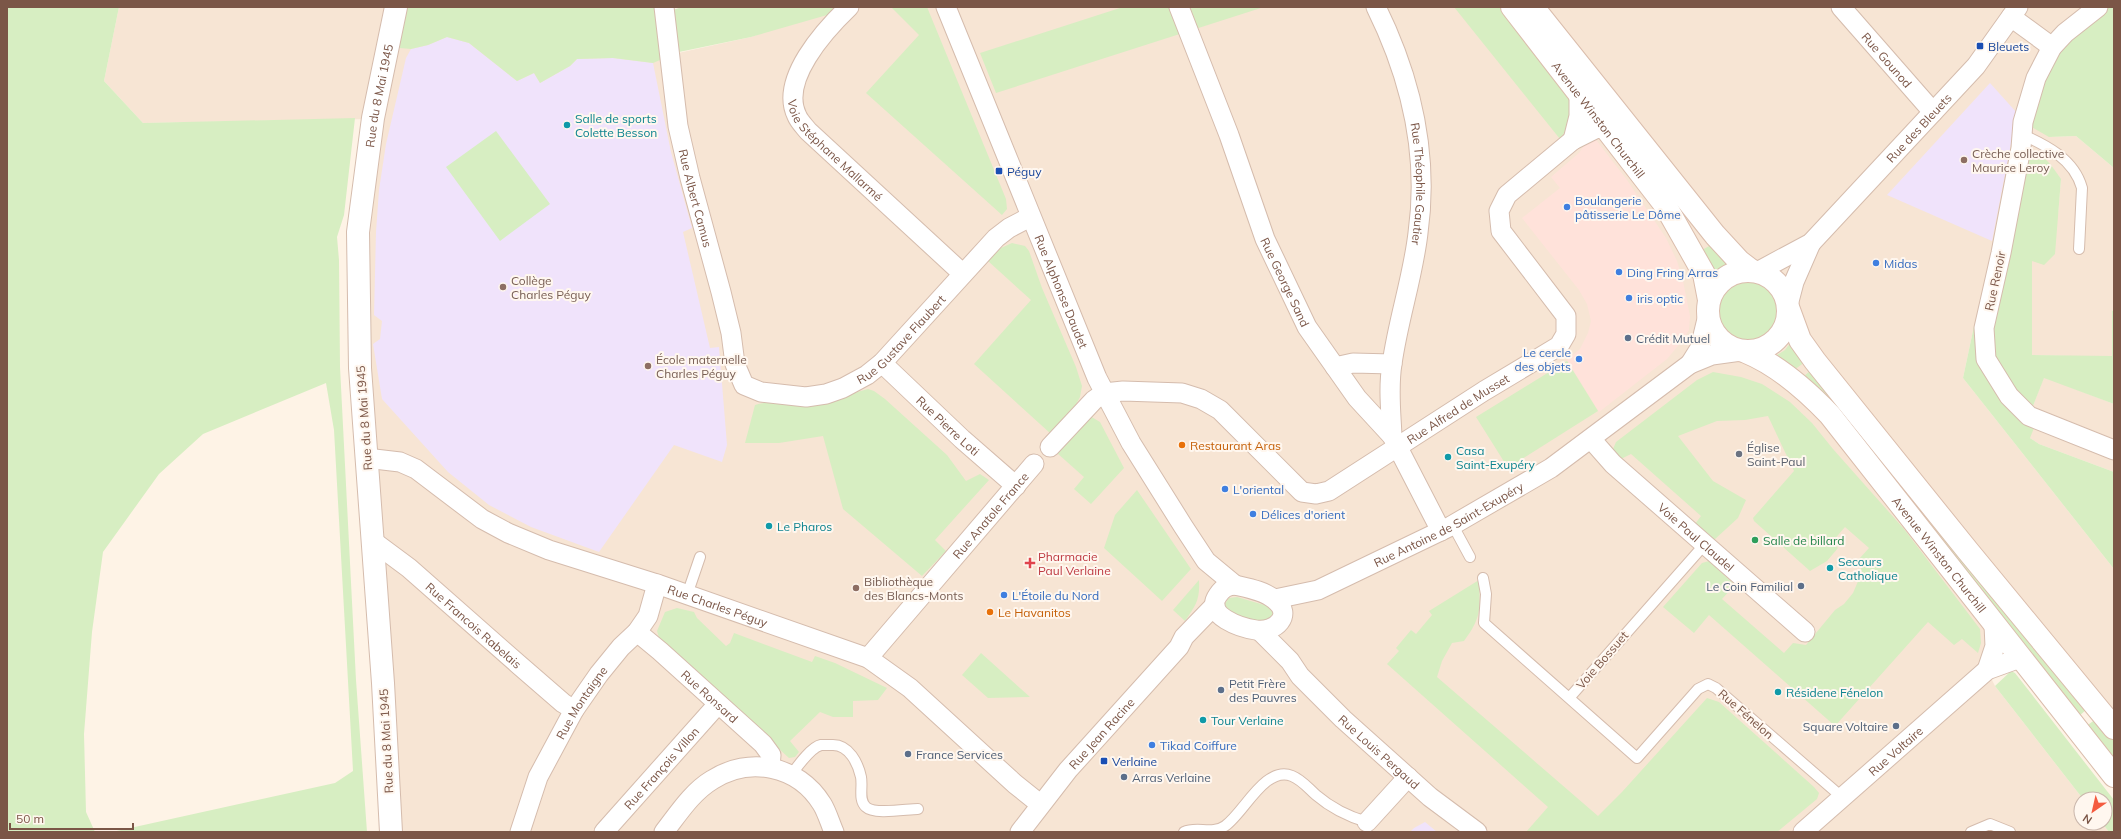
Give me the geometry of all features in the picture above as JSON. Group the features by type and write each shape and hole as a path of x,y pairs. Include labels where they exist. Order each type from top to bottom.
{"main road":[{"name":"Rue du 8 Mai 1945","path":"391,832 374,542 366,458 360,368 358,232 372,118 396,7"},
{"name":"Avenue Winston Churchill","path":"1512,7 1579,92 1671,214 1704,274 1709,308"},
{"name":"Avenue Winston Churchill","path":"1533,7 1715,234 1739,261 1755,272"},
{"path":"1755,272 1772,278 1780,286 1788,308 1786,326 1778,339 1765,348 1744,351 1732,348 1720,340 1712,329 1709,308 1716,287 1726,277 1736,273 1755,272"},
{"name":"Avenue Winston Churchill","path":"1788,308 1800,340 1815,361 1981,568 2114,728"},
{"name":"Avenue Winston Churchill","path":"1744,351 1767,362 1802,388 1830,415 2114,776"}],"street":[{"name":"Rue Albert Camus","path":"664,7 678,126 690,178 722,292 731,333 734,364 744,385"},
{"name":"Voie Stéphane Mallarmé","path":"849,7 804,59 794,84 793,101 796,115 808,131 962,273"},
{"name":"Rue Alphonse Daudet","path":"946,7 966,53 1030,217 1104,393 1142,461 1206,561 1235,585"},
{"name":"Rue George Sand","path":"1179,7 1229,135 1265,239 1307,328 1369,413 1394,441 1446,529"},
{"name":"Rue Théophile Gautier","path":"1376,7 1398,58 1419,134 1422,179 1418,233 1392,364 1389,406 1394,441"},
{"name":"Rue Gounod","path":"1841,7 1933,112"},
{"name":"Rue Renoir","path":"2098,7 2065,33 2052,47 2036,78 2021,134 2021,148 2001,253 1984,328 1986,359 2009,396 2029,416 2114,450"},
{"path":"2014,12 2052,47"},
{"name":"Rue des Bleuets","path":"1755,272 1811,242 1976,66 2014,12"},
{"path":"1573,140 1579,116 1579,92"},
{"name":"Rue Alfred de Musset","path":"1104,393 1123,391 1182,393 1201,399 1220,410 1293,485 1302,492 1316,494 1329,491 1394,441 1559,346 1566,334 1566,316 1501,231 1498,217 1501,205 1507,195 1573,140 1597,128 1608,130"},
{"name":"Rue Gustave Flaubert","path":"744,385 761,392 806,397 826,394 843,388 867,375 882,363 962,273 996,238 1009,228 1030,217"},
{"name":"Rue des Bleuets","path":"1788,308 1794,282 1811,242"},
{"path":"1690,364 1700,348 1709,308"},
{"path":"1690,364 1712,355 1744,351"},
{"name":"Rue Pierre Loti","path":"882,363 1016,486"},
{"path":"1335,367 1353,363 1392,364"},
{"name":"Rue Antoine de Saint-Exupéry","path":"1275,599 1318,590 1446,529 1551,468 1690,364"},
{"path":"1050,447 1094,400 1104,393"},
{"name":"Voie Paul Claudel","path":"1591,439 1614,464 1805,632"},
{"name":"Rue Charles Péguy","path":"366,458 400,462 416,469 482,519 508,533 549,550 657,584 868,658 910,688 1004,774 1040,804"},
{"name":"Rue Anatole France","path":"868,658 1034,464"},
{"name":"Rue Francois Rabelais","path":"374,542 409,568 563,703 574,710"},
{"name":"Rue Alphonse Daudet","path":"1206,561 1216,600"},
{"name":"Rue Montaigne","path":"520,832 538,777 574,710 599,674 621,647 637,632 648,616 657,584"},
{"path":"1235,585 1257,591 1275,599"},
{"name":"Rue Jean Racine","path":"1020,832 1040,804 1096,737 1179,647 1184,637 1226,587 1235,585"},
{"name":"Rue Antoine de Saint-Exupéry","path":"1280,622 1318,590"},
{"name":"Rue Louis Pergaud","path":"1275,599 1281,606 1280,622 1290,661"},
{"path":"1216,600 1220,615 1228,621 1260,630 1270,630 1280,622"},
{"name":"Rue Jean Racine","path":"1184,637 1198,629 1228,621"},
{"path":"1987,670 1995,646 1994,625"},
{"name":"Rue Louis Pergaud","path":"1260,630 1290,661 1300,676 1338,714 1408,777 1477,832"},
{"name":"Rue Ronsard","path":"637,632 763,744 771,755 770,766"},
{"name":"Rue Voltaire","path":"1806,831 1987,670 2020,658"},
{"name":"Rue François Villon","path":"604,832 718,704"},
{"path":"664,832 685,805 712,780 730,771 750,767 770,766 791,775 802,782 821,803 834,832"},
{"path":"1367,822 1408,777"}],"lane":[{"path":"2021,134 2049,147 2070,164 2080,178 2082,188 2079,249"},
{"path":"1369,413 1389,406"},
{"path":"1446,529 1458,533 1470,557"},
{"name":"Voie Bossuet","path":"1484,580 1484,623 1570,697 1705,544"},
{"path":"687,595 700,557"},
{"name":"Rue Fénelon","path":"1570,697 1637,758 1698,689 1708,684 1716,688 1842,798"},
{"path":"791,775 804,758 820,745 840,745 849,751 856,764 861,778 862,799 866,807 876,811 918,809"},
{"path":"1184,832 1191,829 1210,832 1225,826 1267,780 1281,773 1292,776 1332,806 1367,822"},
{"path":"1971,832 1990,824 2010,832"}],"shaded area":[{"path":"119,7 396,7 669,55 751,37 839,7 2098,7 2049,137 2076,136 2114,168 2114,310 2112,311 2112,357 2032,355 2032,261 2058,214 2061,179 1984,328 1974,326 1963,378 2114,569 2114,728 2026,622 1987,670 1995,686 2077,791 2073,791 2073,831 2109,832 391,832 360,367 372,119 143,123 104,81"},
{"name":"Collège Charles Péguy","path":"447,37 469,43 517,81 534,73 540,83 570,66 577,59 613,58 653,63 671,152 692,228 683,232 710,348 719,347 727,445 722,462 674,445 599,552 531,527 489,505 448,472 382,399 373,344 380,339 382,321 374,315 376,232 379,190 386,144 406,58 411,49 428,45"},
{"name":"Crèche collective Maurice Leroy","path":"1990,83 2017,113 1992,241 1887,195"},
{"path":"1593,136 1627,180 1666,238 1677,261 1683,281 1690,316 1689,330 1667,359 1599,412 1567,360 1580,349 1588,333 1591,321 1587,304 1579,290 1522,218 1560,188 1551,177 1579,153 1587,141"},
{"path":"2044,377 2114,404 2114,472 2039,444 2030,438 2029,416"},
{"path":"1425,822 1437,832 1410,832 1414,828"}],"green space":[{"path":"7,7 119,7 104,81 143,123 355,118 344,215 337,237 339,260 340,367 356,680 367,832 112,832 335,783 353,771 334,430 326,383 203,434 159,474 103,552 92,632 84,734 86,812 95,832 7,832"},
{"path":"396,7 664,7 664,13 682,7 839,7 834,13 751,37 679,52 653,63 613,58 577,59 570,66 540,83 534,73 517,81 469,43 447,37 428,45 411,49 388,47"},
{"path":"891,7 927,7 1006,199 1007,209 1002,215 866,93 919,35"},
{"path":"1123,7 1264,7 996,93 980,53"},
{"path":"1454,7 1501,7 1570,98 1571,123 1560,139"},
{"path":"2098,7 2114,7 2114,168 2076,136 2049,137 2023,122 2036,78"},
{"path":"496,131 550,204 500,241 446,167"},
{"path":"2021,148 2035,152 2044,158 2061,179 2055,254 2044,265 2032,261 2032,355 2112,356 2112,311 2114,310 2114,404 2044,378 2029,416 2034,428 2030,438 2039,444 2114,472 2114,569 1963,378 1974,326 1984,328"},
{"path":"1012,243 1025,246 1029,251 1042,288 1076,367 1082,386 1080,397 1073,410 1051,434 974,364 1031,300 988,261 1001,248"},
{"path":"1711,245 1729,263 1714,273 1702,250"},
{"path":"1743,282 1755,282 1766,287 1774,295 1779,306 1777,324 1766,337 1755,342 1743,342 1732,337 1724,329 1719,318 1719,306 1724,295 1732,287"},
{"path":"1791,342 1805,362 1794,370 1777,355 1785,350"},
{"path":"1567,361 1598,411 1508,468 1476,417"},
{"path":"1811,370 2087,709 2078,717 1803,377"},
{"path":"1713,372 1741,377 1762,384 1790,402 1812,423 1904,529 1980,629 1981,643 1978,653 1962,639 1954,645 1928,622 1835,726 1709,615 1694,633 1663,607 1702,563 1709,561 1735,585 1722,599 1784,653 1793,643 1806,645 1835,610 1844,604 1853,593 1862,572 1859,559 1869,548 1845,527 1832,542 1838,548 1827,561 1810,571 1754,521 1753,518 1794,471 1768,416 1745,420 1717,421 1678,436 1713,481 1746,500 1738,518 1714,540 1695,524 1701,516 1631,454 1621,459 1613,449 1616,442 1697,380"},
{"path":"868,389 874,391 885,399 947,455 966,481 980,474 989,480 935,540 946,551 922,576 843,509 823,436 779,443 745,443 755,405 761,403 798,405 812,404 829,401"},
{"path":"1090,416 1100,422 1124,468 1091,504 1074,489 1084,477 1057,453 1083,426"},
{"path":"1137,490 1191,569 1162,601 1104,548 1115,515"},
{"path":"1199,580 1198,598 1185,621 1173,610"},
{"path":"1479,580 1479,612 1477,619 1464,641 1452,643 1442,661 1437,677 1598,816 1622,792 1707,698 1719,702 1814,787 1819,793 1817,799 1777,832 1526,832 1548,807 1387,664 1399,651 1396,648 1411,630 1416,634 1432,615 1429,611"},
{"path":"1237,597 1275,608 1277,616 1269,623 1232,615 1223,606 1229,598"},
{"path":"677,608 694,612 697,618 726,646 730,643 734,633 812,662 815,656 835,663 887,688 878,700 853,701 853,717 833,717 820,712 790,741 799,752 795,757 789,758 660,641 657,631 665,612"},
{"path":"981,653 1030,697 988,698 962,675"},
{"path":"2011,671 2015,673 2107,791 2077,791 1995,686"},
{"path":"2096,719 2114,741 2114,763 2085,727"},
{"path":"2113,799 2114,832 2108,831 2113,831"}],"place":[{"name":"Bleuets","path":"1980,46"},
{"name":"Salle de sports Colette Besson","path":"567,125"},
{"name":"Crèche collective Maurice Leroy","path":"1964,160"},
{"name":"Péguy","path":"999,171"},
{"name":"Boulangerie pâtisserie Le Dôme","path":"1567,207"},
{"name":"Midas","path":"1876,263"},
{"name":"Ding Fring Arras","path":"1619,272"},
{"name":"Collège Charles Péguy","path":"503,287"},
{"name":"iris optic","path":"1629,298"},
{"name":"Crédit Mutuel","path":"1628,338"},
{"name":"Le cercle des objets","path":"1579,359"},
{"name":"École maternelle Charles Péguy","path":"648,366"},
{"name":"Restaurant Aras","path":"1182,445"},
{"name":"Église Saint-Paul","path":"1739,454"},
{"name":"Casa Saint-Exupéry","path":"1448,457"},
{"name":"L'oriental","path":"1225,489"},
{"name":"Délices d'orient","path":"1253,514"},
{"name":"Le Pharos","path":"769,526"},
{"name":"Salle de billard","path":"1755,540"},
{"name":"Pharmacie Paul Verlaine","path":"1030,563"},
{"name":"Secours Catholique","path":"1830,568"},
{"name":"Le Coin Familial","path":"1801,586"},
{"name":"Bibliothèque des Blancs-Monts","path":"856,588"},
{"name":"L'Étoile du Nord","path":"1004,595"},
{"name":"Le Havanitos","path":"990,612"},
{"name":"Petit Frère des Pauvres","path":"1221,690"},
{"name":"Résidene Fénelon","path":"1778,692"},
{"name":"Tour Verlaine","path":"1203,720"},
{"name":"Square Voltaire","path":"1896,726"},
{"name":"Tikad Coiffure","path":"1152,745"},
{"name":"France Services","path":"908,754"},
{"name":"Verlaine","path":"1104,761"},
{"name":"Arras Verlaine","path":"1124,777"}]}
